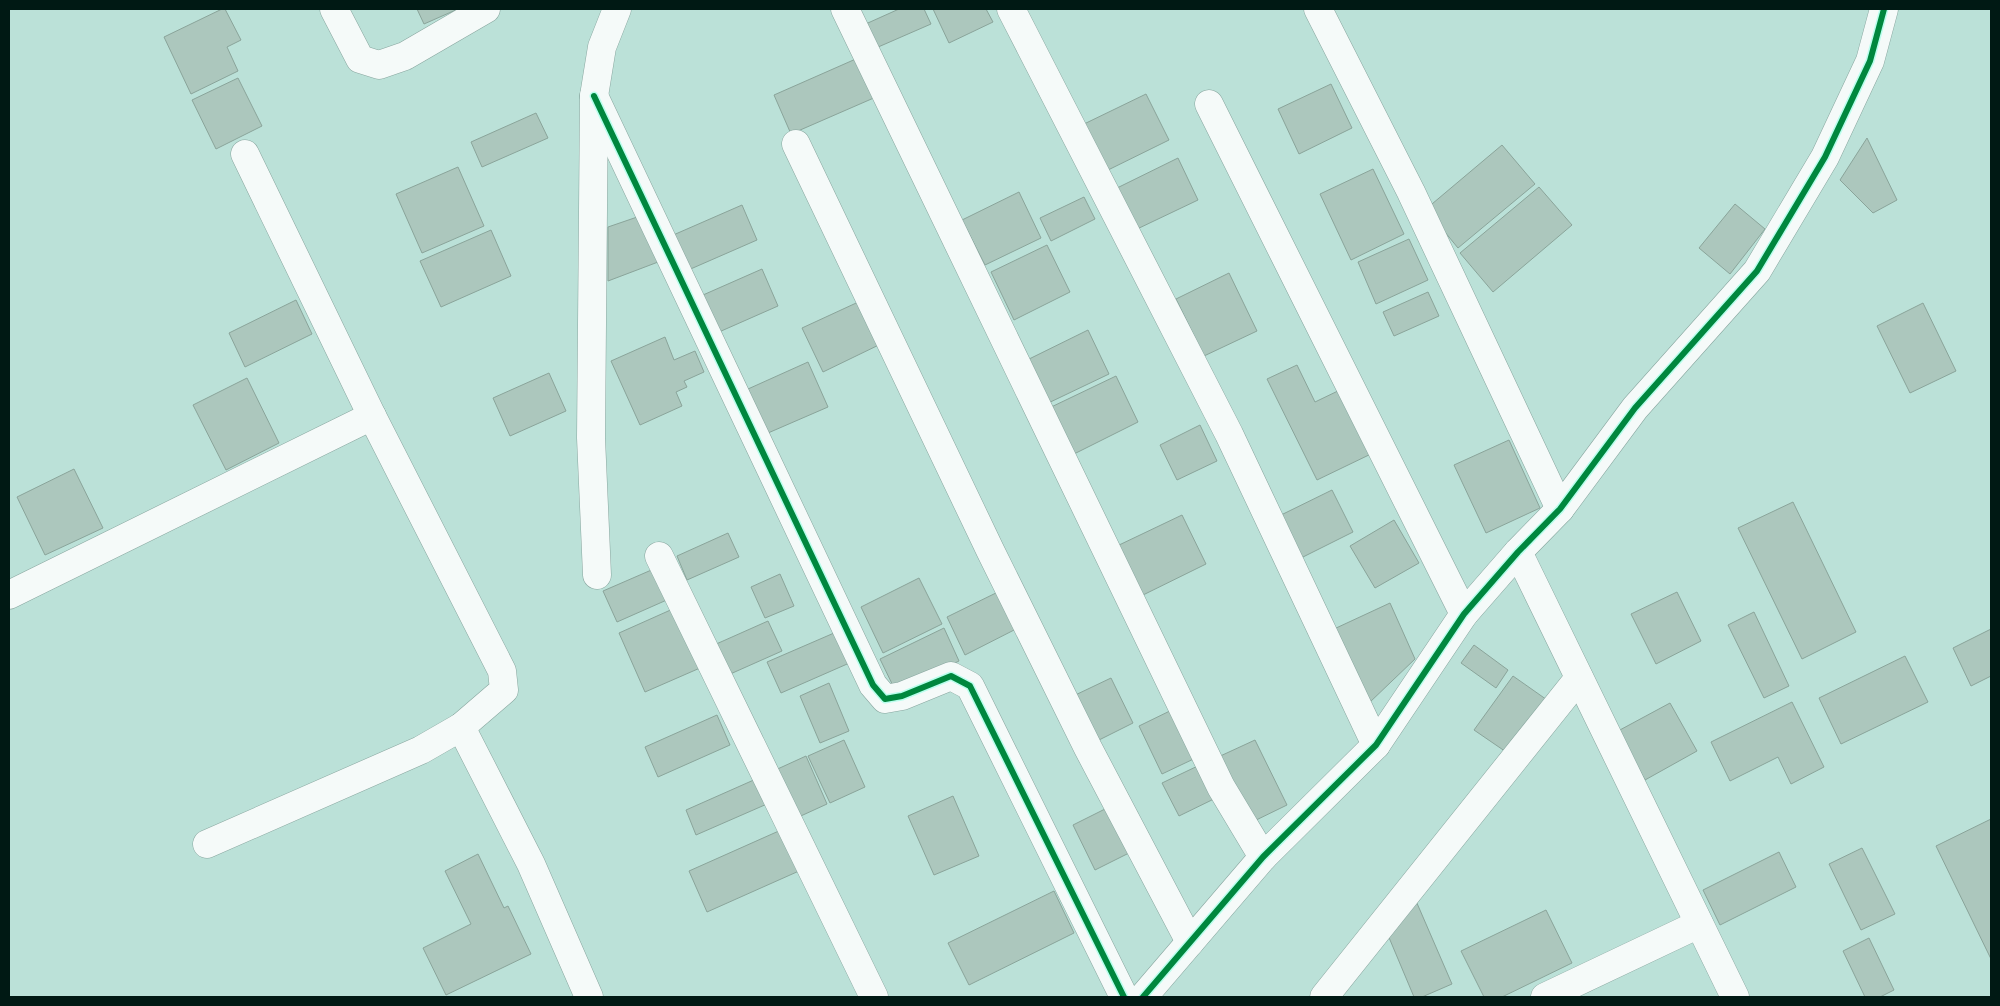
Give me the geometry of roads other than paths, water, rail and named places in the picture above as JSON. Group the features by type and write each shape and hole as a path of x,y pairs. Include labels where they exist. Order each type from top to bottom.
{"street":[{"path":"334,9 360,59 378,64 405,56 486,9"},
{"path":"597,575 591,438 594,96 602,47 617,9"},
{"path":"845,9 1221,788 1263,857"},
{"path":"1011,9 1229,434 1376,745"},
{"path":"1318,9 1411,192 1560,509"},
{"path":"1143,997 1263,857 1376,745 1464,614 1518,552 1560,509 1635,408 1758,271 1825,157 1870,61 1884,9"},
{"path":"594,96 873,685 886,699 902,696 951,676 970,686 1124,997"},
{"path":"1209,104 1464,614"},
{"path":"796,144 1088,748 1190,942"},
{"path":"207,844 422,750 461,727 504,690 502,671 372,416 246,154"},
{"path":"9,595 372,416"},
{"path":"1518,552 1735,997"},
{"path":"659,556 874,997"},
{"path":"1324,997 1579,678"},
{"path":"461,727 531,864 589,997"},
{"path":"1545,997 1699,924"}]}
